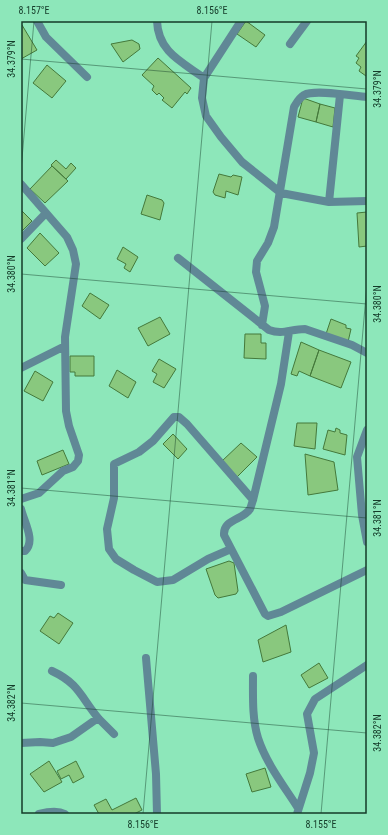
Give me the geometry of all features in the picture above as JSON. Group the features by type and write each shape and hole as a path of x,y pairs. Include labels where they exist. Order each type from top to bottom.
{"street":[{"path":"37,21 46,37 87,77"},
{"path":"157,21 160,39 165,48 204,78"},
{"path":"241,21 204,78 202,98 206,116 217,132 242,162 281,193 329,202 367,201"},
{"path":"290,44 307,21"},
{"path":"262,325 265,306 256,272 257,261 268,243 274,227 281,193 292,118 299,99 305,94 315,93 367,98"},
{"path":"329,202 340,95"},
{"path":"21,184 67,237 74,250 76,264 68,307 65,346 66,411 69,426 79,455 78,461 73,467 62,471 39,493 21,499"},
{"path":"21,239 46,213"},
{"path":"178,258 262,325 278,333 289,332 296,329 304,329 352,345 367,353"},
{"path":"289,332 281,384 253,500 249,510 227,524 224,529 224,535 265,614 268,616 281,612 367,570"},
{"path":"21,368 65,346"},
{"path":"231,549 208,559 173,580 157,582 116,559 109,549 107,529 114,498 114,464 139,452 165,429 174,417 178,416 188,424 253,500"},
{"path":"367,430 357,458 362,515 367,542"},
{"path":"21,510 30,541 28,548 21,551"},
{"path":"21,572 25,580 61,585"},
{"path":"146,658 157,814"},
{"path":"297,811 310,773 314,752 307,714 315,699 367,665"},
{"path":"52,671 66,678 75,686 98,718 114,734"},
{"path":"253,676 253,702 258,738 274,771 297,811"},
{"path":"21,743 54,743 71,737 98,718"},
{"path":"39,814 61,812 65,814"}],"building":[{"path":"246,21 265,35 256,47 237,34"},
{"path":"22,25 37,50 21,59 21,26"},
{"path":"132,40 139,44 140,49 123,62 111,44"},
{"path":"367,41 366,76 359,71 361,67 356,63 359,58 356,56"},
{"path":"158,58 191,88 187,94 185,92 172,108 162,100 164,98 159,93 157,95 152,90 154,86 142,75"},
{"path":"47,65 66,81 52,98 33,83"},
{"path":"303,98 320,104 316,122 298,117"},
{"path":"320,104 335,108 333,127 316,122"},
{"path":"56,160 66,169 71,163 76,168 66,179 51,165"},
{"path":"52,166 68,181 45,203 30,189"},
{"path":"219,174 231,177 233,175 242,177 238,195 226,191 225,198 215,195 213,192"},
{"path":"147,195 162,200 164,203 160,220 141,214"},
{"path":"21,210 32,221 21,232"},
{"path":"367,212 367,246 359,247 357,213"},
{"path":"40,233 59,253 45,266 27,248"},
{"path":"123,247 138,257 130,272 124,268 126,264 117,259"},
{"path":"90,293 109,305 100,319 82,306"},
{"path":"160,317 170,334 148,346 138,328"},
{"path":"331,319 346,325 346,328 351,329 348,342 326,334"},
{"path":"245,334 261,334 261,343 266,343 266,359 244,358"},
{"path":"301,342 319,350 310,376 299,371 297,376 291,374"},
{"path":"319,350 351,362 341,388 310,376"},
{"path":"70,356 94,356 94,376 75,376 75,372 70,372"},
{"path":"159,359 176,369 164,388 153,382 157,374 152,371"},
{"path":"117,370 136,382 128,398 109,386"},
{"path":"35,371 53,382 43,401 24,391"},
{"path":"297,423 317,423 315,449 294,446"},
{"path":"336,428 340,430 340,433 347,435 345,455 323,449 328,430 335,432"},
{"path":"173,434 187,449 178,459 163,444"},
{"path":"241,443 257,457 237,477 222,461"},
{"path":"63,450 69,464 42,475 37,461"},
{"path":"305,454 334,462 338,490 308,495"},
{"path":"229,561 234,563 238,591 236,594 218,598 215,595 206,569"},
{"path":"58,613 73,623 59,644 40,631 50,616 54,618"},
{"path":"286,625 291,652 263,662 258,640"},
{"path":"319,663 328,678 309,688 301,675"},
{"path":"49,761 62,782 44,792 30,774"},
{"path":"76,761 84,777 73,783 69,775 61,779 57,771"},
{"path":"265,768 271,787 252,792 246,774"},
{"path":"136,798 142,810 134,814 99,814 94,805 106,799 112,810"}]}
